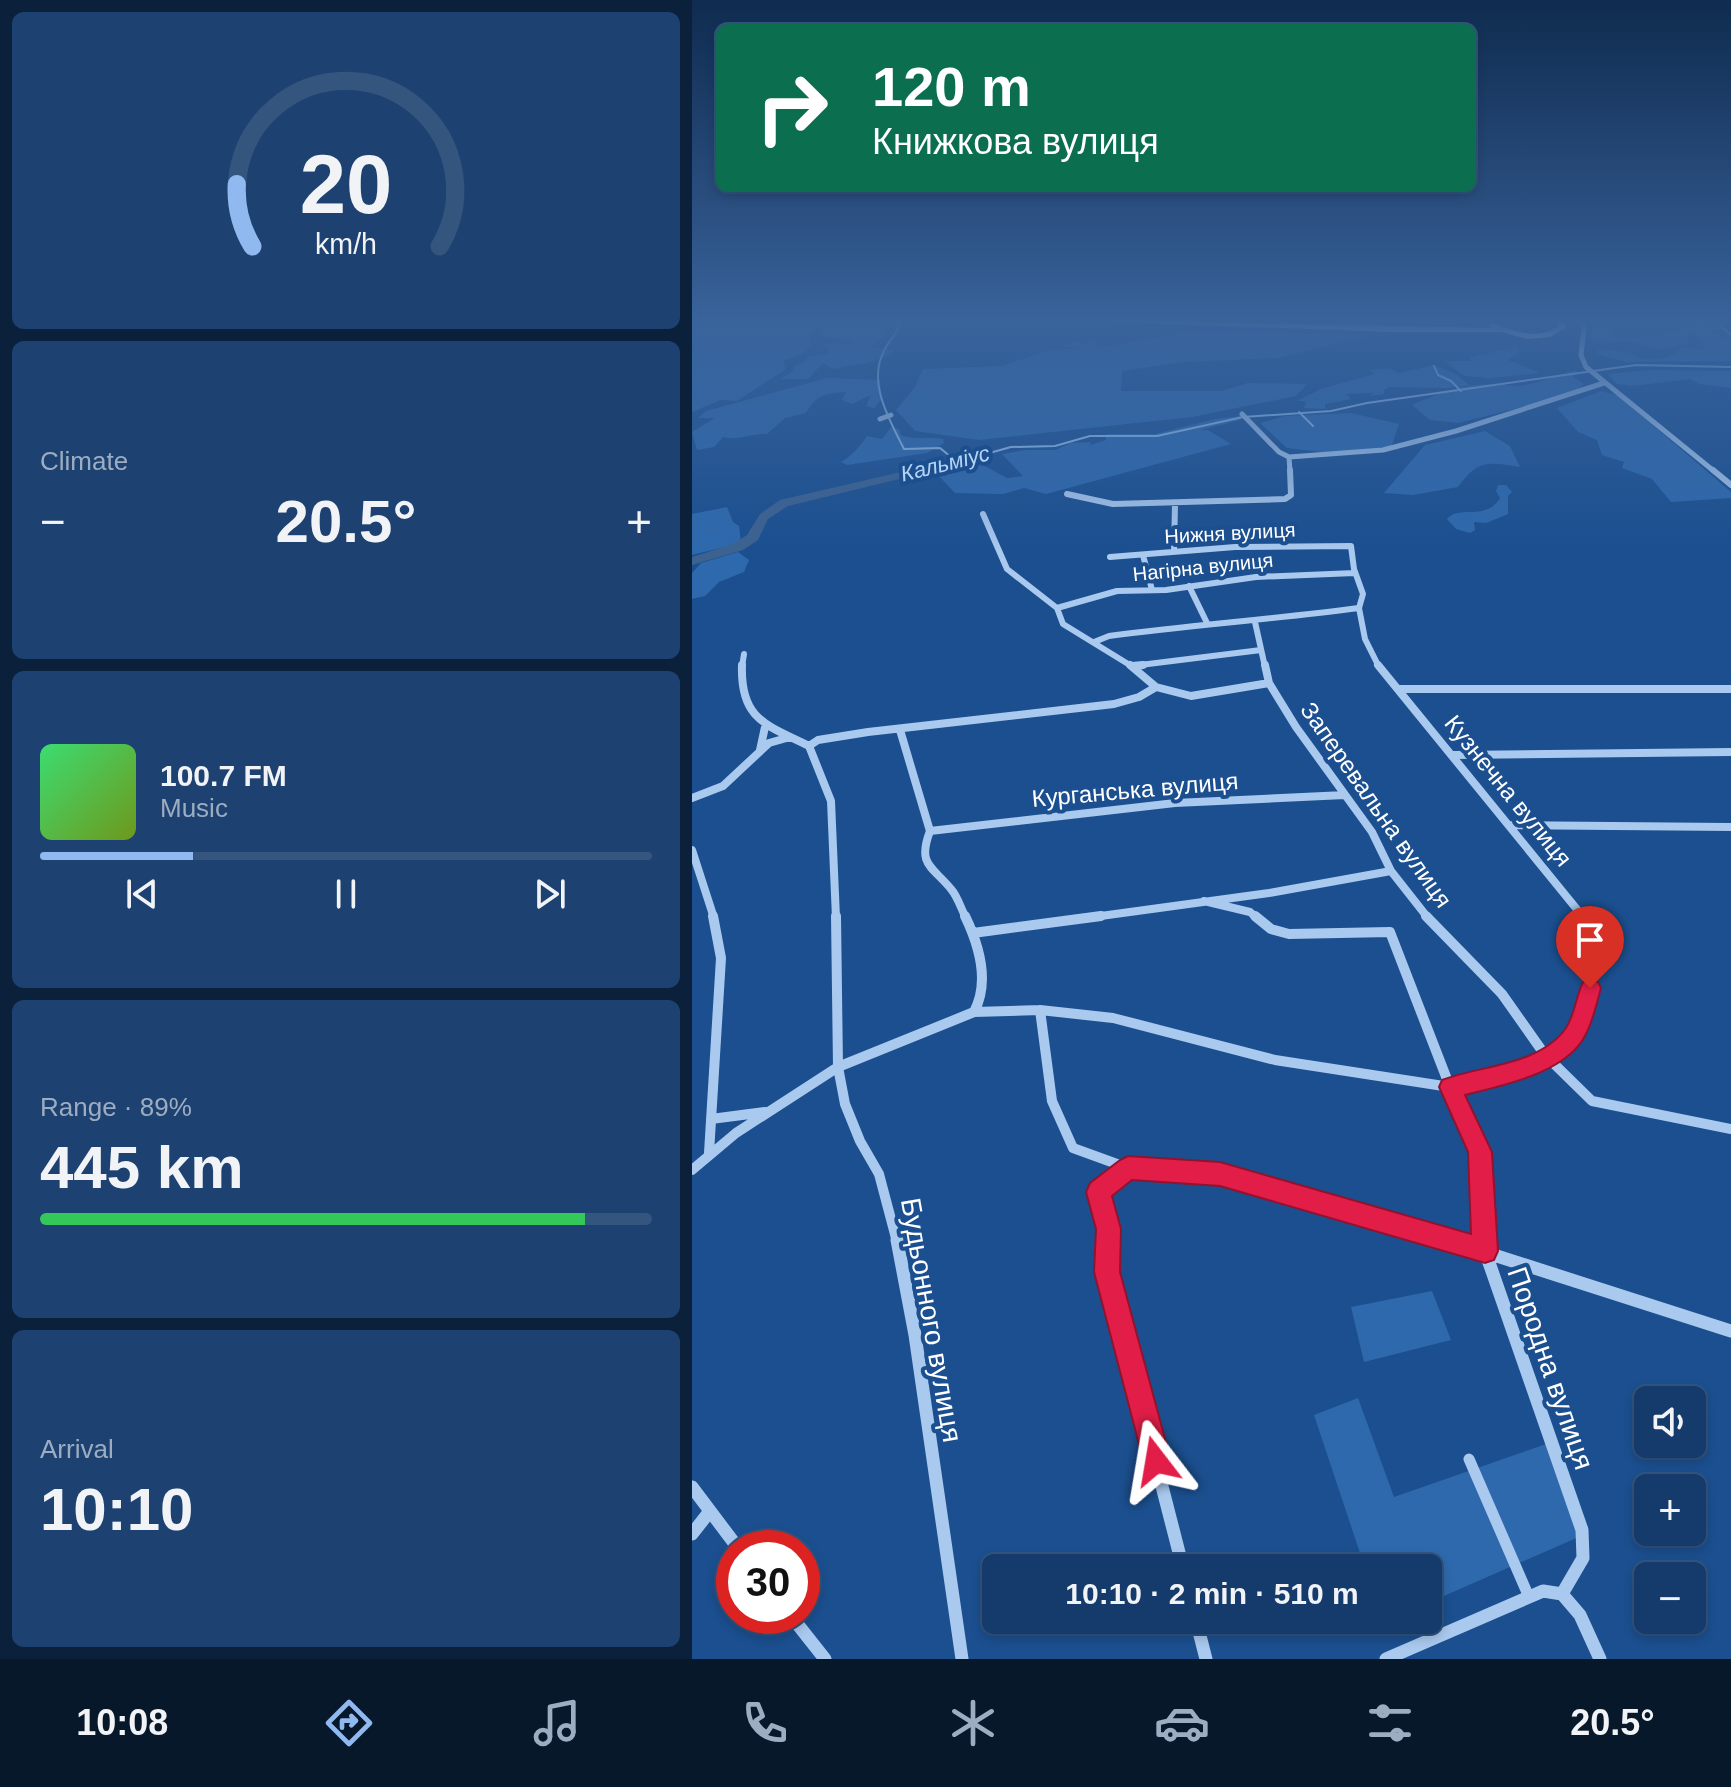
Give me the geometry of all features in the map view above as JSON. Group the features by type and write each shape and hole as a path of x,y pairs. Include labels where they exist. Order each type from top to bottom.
{"street":[{"path":"1244,417 1279,452 1289,457 1383,450 1445,434 1559,397"},
{"path":"1622,397 1731,485"},
{"path":"880,419 891,415"},
{"name":"Нижня вулиця","path":"1067,494 1113,504 1289,498 1289,457"},
{"path":"1174,551 1175,504"},
{"path":"983,514 1007,569 1057,608 1063,624 1132,666 1156,687 1191,696 1269,683"},
{"name":"Нижня вулиця","path":"1110,557 1174,551 1351,546"},
{"name":"Кузнечна вулиця","path":"1351,546 1355,573 1364,590 1364,600 1359,608 1365,639 1374,660 1598,935 1583,1015 1574,1035 1563,1046 1516,1073 1450,1087"},
{"path":"1143,555 1152,590"},
{"name":"Нагірна вулиця","path":"1057,608 1117,591 1296,574 1355,573"},
{"path":"1189,586 1207,623"},
{"path":"1094,642 1109,636 1207,623 1255,622 1359,608"},
{"name":"Заперевальна вулиця","path":"1255,622 1269,683 1296,727 1372,832 1391,871 1432,923 1502,994 1545,1055 1592,1101 1731,1129"},
{"path":"1132,666 1261,650"},
{"path":"744,654 739,672 742,688 765,727 809,746 829,738 1114,704 1139,697 1156,687"},
{"path":"1399,689 1731,689"},
{"path":"760,750 765,727"},
{"path":"900,730 930,831 924,847 928,868 953,891 973,933 983,980 982,997 974,1012"},
{"path":"692,798 723,786 769,743 790,737"},
{"name":"Будьонного вулиця","path":"809,746 831,801 838,1067 845,1104 860,1141 879,1174 892,1213 915,1335 962,1659"},
{"path":"1454,755 1731,752"},
{"name":"Курганська вулиця","path":"930,831 1175,803 1345,795"},
{"path":"1510,825 1731,827"},
{"path":"692,850 714,919 721,958 709,1153"},
{"name":"Породна вулиця","path":"973,933 1269,893 1391,871"},
{"name":"Породна вулиця","path":"1204,901 1250,912 1271,929 1289,934 1390,932 1450,1087 1480,1152 1485,1251 1582,1530 1583,1558 1562,1594"},
{"path":"1040,1010 1052,1101 1073,1148 1128,1168 1220,1174 1485,1251 1731,1331"},
{"path":"692,1170 709,1153 766,1112 826,1078 838,1067 974,1012 1040,1010 1113,1018 1275,1060 1450,1087"},
{"path":"711,1119 766,1112"},
{"path":"1128,1168 1098,1192 1109,1229 1107,1272 1179,1554"},
{"path":"1469,1459 1529,1597"},
{"path":"692,1487 724,1530"},
{"path":"692,1534 710,1511"},
{"path":"1386,1659 1543,1591 1562,1594 1580,1615 1600,1659"},
{"path":"805,1634 825,1659"},
{"path":"1200,1634 1206,1659"}],"shaded area":[{"path":"692,397 742,397 737,401 721,400 692,412"},
{"path":"756,397 821,397 806,413 785,418 767,434 723,437 714,447 697,450 692,432 715,418 698,418 706,411"},
{"path":"843,397 866,397 852,404 842,400"},
{"path":"870,397 882,397 874,408 866,406"},
{"path":"906,397 1289,397 1192,417 979,440 915,431 896,410"},
{"path":"1304,397 1351,399 1325,404 1325,409 1304,408 1306,401 1297,401"},
{"path":"1430,397 1560,397 1458,423 1430,420 1412,405"},
{"path":"1584,397 1621,397 1731,492 1731,498 1671,502 1652,479 1622,468 1624,462 1602,455 1597,440 1578,432 1557,408"},
{"path":"1351,413 1399,424 1390,451 1322,452 1287,448 1260,423 1285,416"},
{"path":"1240,416 1241,420 1200,430 1208,430 1231,444 1046,494 1024,488 1003,494 955,493 938,475 981,464 1007,478 1023,476 1002,454 1055,450 1071,443 1091,442 1090,445 1106,440 1106,434 1155,434"},
{"path":"891,427 899,429 901,435 906,437 943,439 944,443 927,453 847,465 841,462 867,436 882,439"},
{"path":"1485,431 1510,446 1520,467 1485,465 1472,471 1458,487 1413,495 1384,493 1425,445"},
{"path":"1498,485 1506,485 1512,492 1508,496 1508,514 1486,523 1474,522 1475,530 1470,533 1456,529 1447,519 1452,515 1480,511 1494,505 1500,498 1496,491"},
{"path":"727,507 733,522 739,526 741,543 692,555 692,514"},
{"path":"738,552 749,560 744,572 719,582 705,596 692,599 692,573 701,563"},
{"path":"1432,1291 1451,1340 1364,1362 1351,1307"},
{"path":"1358,1398 1394,1497 1546,1444 1581,1536 1442,1597 1442,1554 1360,1554 1314,1415"}],"waterway":[{"name":"Кальміус","path":"881,397 904,449 940,448 957,462 1011,447 1055,446 1090,436 1157,436 1243,417 1300,413"},
{"name":"Кальміус","path":"1300,413 1331,411 1407,397"},
{"path":"1300,413 1313,426"},
{"name":"Кальміус","path":"692,561 738,547 753,537 764,517 784,503 957,462"}],"route":[{"path":"1156,1461 1107,1272 1109,1229 1098,1192 1128,1168 1220,1174 1485,1251 1480,1152 1450,1087 1516,1073 1563,1046 1574,1035 1590,988"}]}
